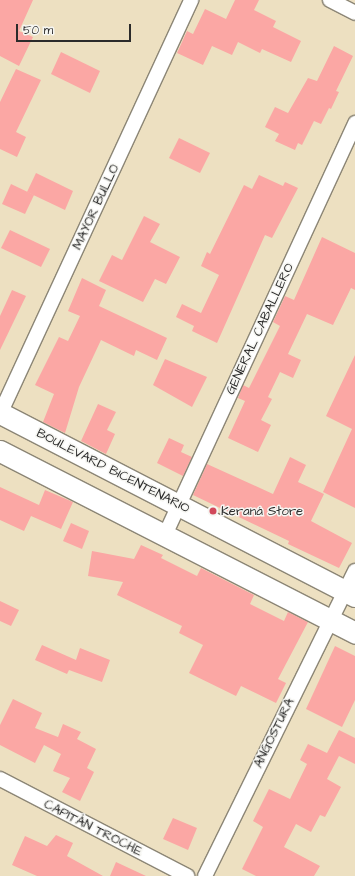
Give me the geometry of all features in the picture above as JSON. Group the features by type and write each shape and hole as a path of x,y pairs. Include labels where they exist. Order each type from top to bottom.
{"main road":[{"name":"BOULEVARD BICENTENARIO","path":"0,413 350,593"},
{"path":"0,451 355,633"}],"street":[{"name":"MAYOR BULLO","path":"0,413 191,0"},
{"path":"330,0 355,13"},
{"name":"GENERAL CABALLERO","path":"165,535 355,123"},
{"name":"ANGOSTURA","path":"205,876 329,620 350,593 355,570"},
{"name":"CAPITÁN TROCHE","path":"0,779 187,876"}],"building":[{"path":"0,0 33,0 19,31 33,37 19,66 0,56"},
{"path":"235,0 259,0 254,10 276,21 273,27 301,41 291,62 262,49 260,53 238,42 232,55 212,46 203,65 177,53 187,31 193,34 205,9 226,19"},
{"path":"334,46 353,56 336,91 339,92 331,109 329,108 321,124 314,121 302,145 298,143 295,150 275,141 279,134 265,127 275,107 288,113 308,78 317,81"},
{"path":"61,52 100,71 90,93 51,74"},
{"path":"16,69 41,80 16,132 26,137 17,157 0,149 0,102"},
{"path":"179,138 210,153 200,173 169,158"},
{"path":"36,173 73,191 65,210 27,192"},
{"path":"259,175 283,186 285,182 298,188 272,238 265,235 217,343 192,331 194,326 176,317 182,304 201,313 219,275 201,266 207,252 210,254 244,185 252,189"},
{"path":"11,184 34,195 25,214 2,204"},
{"path":"144,216 160,224 150,242 180,257 166,284 155,279 143,302 99,281 112,255 122,260"},
{"path":"10,230 50,249 41,267 1,248"},
{"path":"322,237 355,253 355,290 351,288 333,325 307,314 288,354 301,360 293,378 280,372 268,397 272,399 261,420 271,425 258,452 228,438 245,401 238,398 243,385 249,388 280,326 273,322 285,296 294,300"},
{"path":"82,278 106,290 99,306 167,338 157,360 136,350 134,356 101,340 79,387 65,433 43,422 54,394 35,385 59,337 68,341 80,316 68,311"},
{"path":"12,290 26,296 0,350 0,316"},
{"path":"355,355 355,508 323,492 352,429 326,416"},
{"path":"165,359 207,377 192,407 153,385"},
{"path":"98,404 116,412 107,430 115,434 106,454 81,441"},
{"path":"169,438 184,445 181,452 192,457 183,476 157,463"},
{"path":"290,457 306,465 298,482 324,494 311,521 352,543 339,568 288,544 289,541 193,495 207,464 273,494"},
{"path":"0,487 39,505 45,490 73,502 61,529 31,516 24,531 0,520"},
{"path":"71,523 89,531 82,549 63,541"},
{"path":"141,545 163,555 161,558 197,576 201,568 254,595 250,604 284,621 288,612 308,622 278,679 286,683 276,703 241,686 236,696 189,673 203,645 179,633 182,626 117,595 123,582 88,576 92,551 134,559"},
{"path":"0,601 19,610 11,626 0,621"},
{"path":"42,645 76,660 80,648 110,660 102,682 69,670 67,674 35,660"},
{"path":"335,646 355,656 355,700 342,727 306,709"},
{"path":"13,699 42,713 35,728 58,737 63,724 81,732 77,739 96,749 87,768 94,772 80,801 62,792 70,778 53,771 61,754 44,745 35,763 0,745 0,725"},
{"path":"339,730 355,738 355,764 339,756 327,779 341,787 325,817 320,815 311,832 296,824 284,847 320,866 314,876 256,876 242,869 263,827 253,821 269,789 290,799 307,764 300,760 308,744 327,753"},
{"path":"173,818 197,828 188,850 163,839"},
{"path":"56,835 73,843 67,856 103,876 37,876 12,865 25,836 47,846"},
{"path":"116,862 146,876 110,876"}],"place":[{"name":"Keraná Store","path":"213,511"}]}
